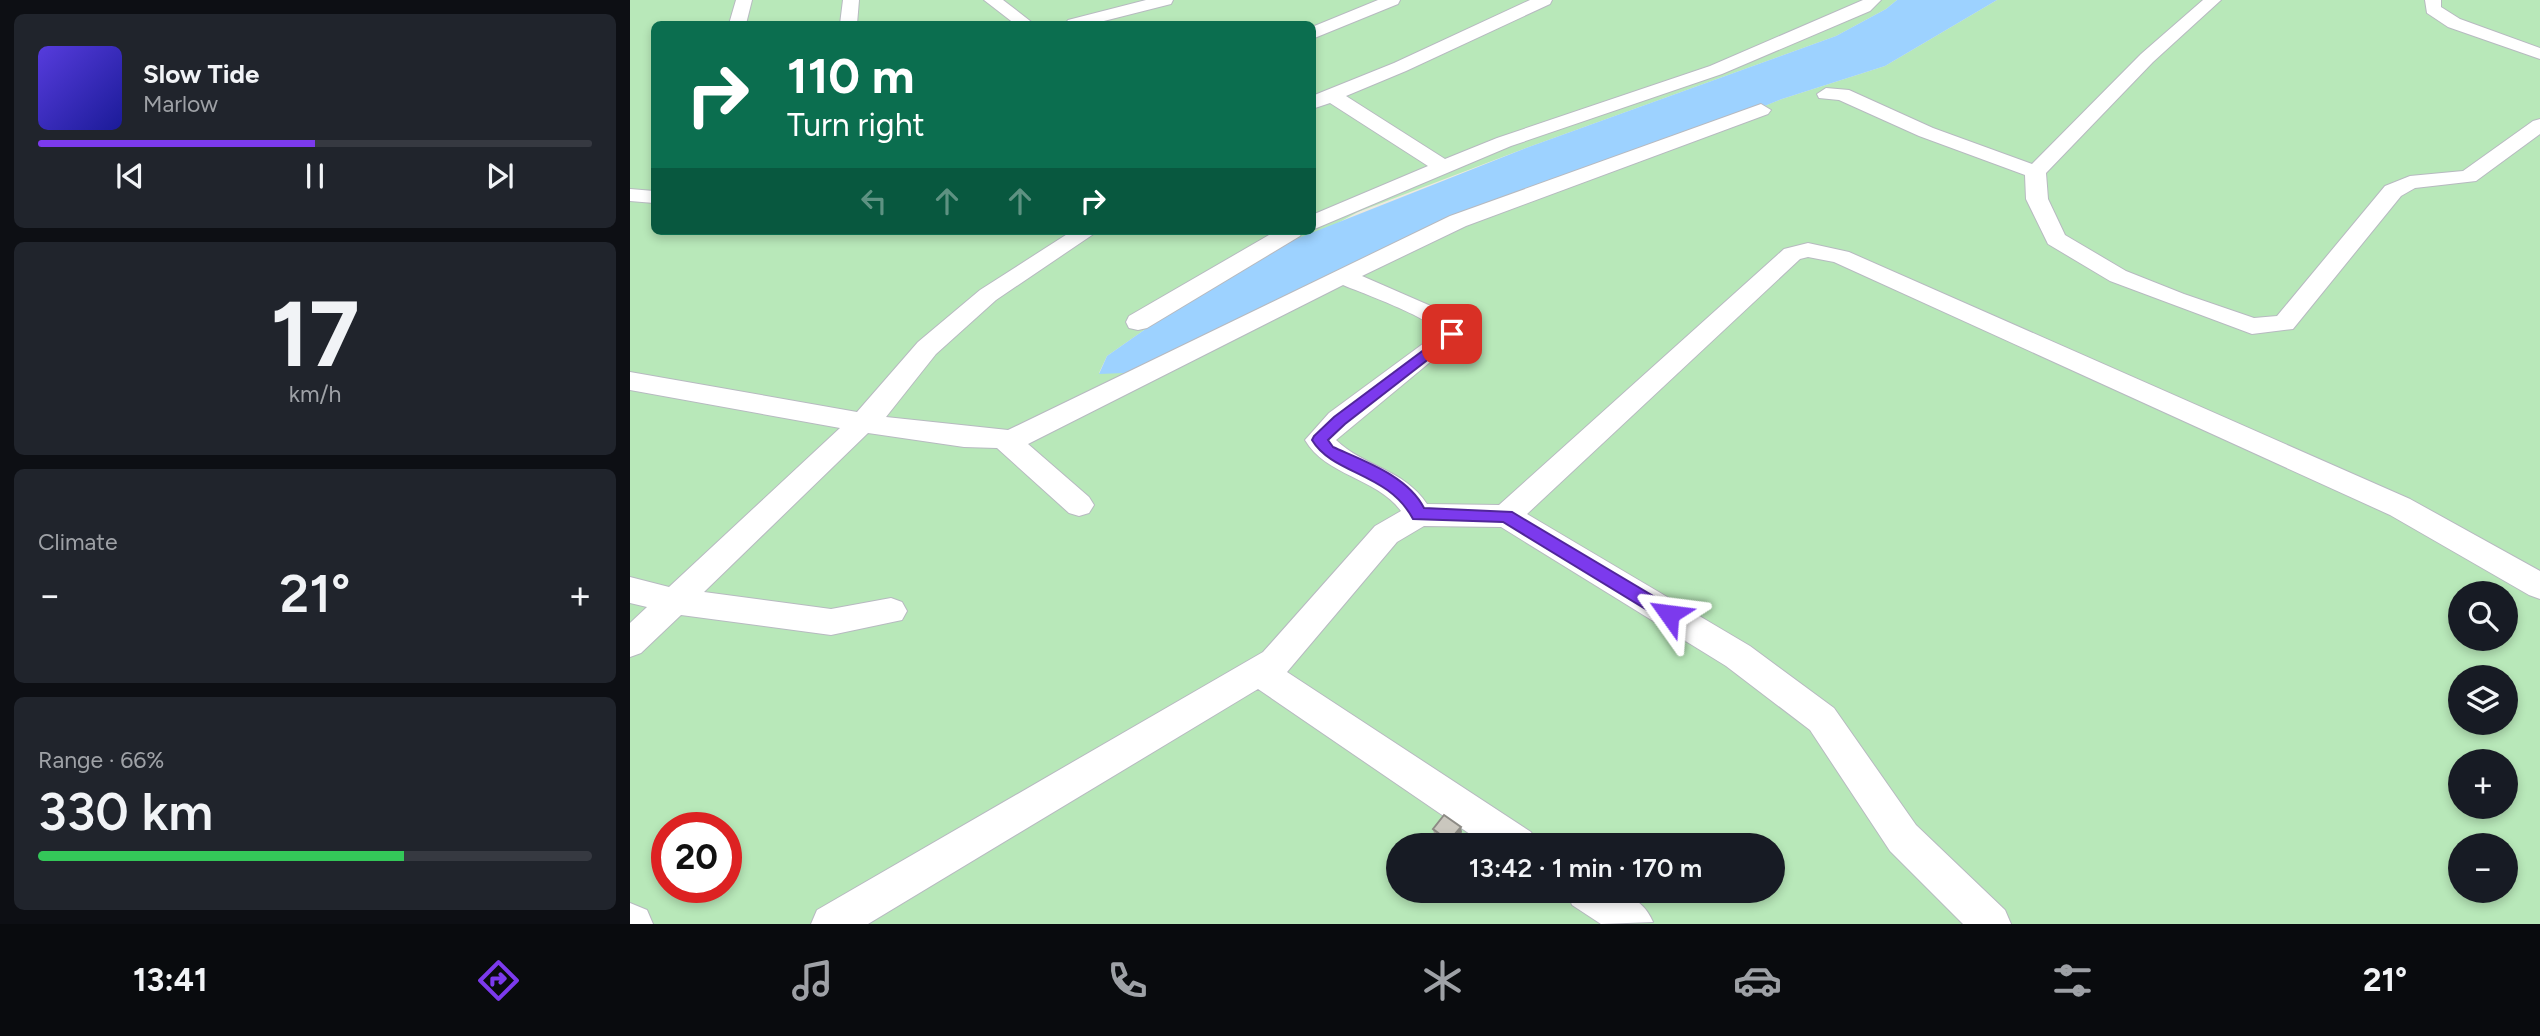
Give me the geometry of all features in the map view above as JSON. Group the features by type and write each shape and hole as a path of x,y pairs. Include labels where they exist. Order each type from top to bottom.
{"lane":[{"path":"739,21 744,0"},
{"path":"849,21 851,0"},
{"path":"992,0 1021,21"},
{"path":"1085,21 1165,0"},
{"path":"1316,32 1392,0"},
{"path":"1322,99 1400,67 1544,0"},
{"path":"1316,221 1504,142 1716,71 1864,7 1874,0"},
{"path":"2213,0 2147,58 2035,172 2037,199 2056,239 2118,276 2252,326 2284,323 2393,191 2410,182 2469,177 2540,125"},
{"path":"2433,0 2433,9 2454,23 2540,54"},
{"path":"1826,94 1842,94 1926,132 2035,172"},
{"path":"1322,99 1443,167"},
{"path":"1008,442 1458,221 1761,110"},
{"path":"630,195 651,197"},
{"path":"630,643 863,422 937,339 988,295 1081,235"},
{"path":"1138,322 1285,235"},
{"path":"1506,516 1792,254 1808,250 1841,257 2400,507 2540,586"},
{"path":"1342,276 1429,313 1447,323 1452,334 1339,421 1319,440 1328,451 1383,477 1414,504 1419,515"},
{"path":"630,381 863,422 964,437 1004,439 1079,505"},
{"path":"831,924 1275,662 1386,534 1419,515 1506,516 1738,656 1822,719 1903,838 1991,924"},
{"path":"630,590 674,601 831,622 891,611"},
{"path":"1258,671 1500,833"},
{"path":"1604,903 1633,922"}],"green space":[{"path":"630,0 1897,0 1886,9 1836,36 1358,212 1316,235 1316,21 651,21 651,235 1316,235 1157,321 1107,356 1099,373 1352,267 1782,99 1885,66 1997,0 2540,0 2540,924 630,924"}],"water":[{"path":"1897,0 1997,0 1885,66 1782,99 1720,124 1616,159 1183,349 1124,373 1099,374 1107,356 1157,321 1281,245 1306,235 1316,235 1316,231 1526,148 1836,36 1886,9"}],"building":[{"path":"1444,815 1461,827 1456,833 1438,833 1433,829"}],"route":[{"path":"1452,334 1339,421 1319,440 1328,451 1383,477 1414,504 1419,515 1506,516 1669,614"}]}
